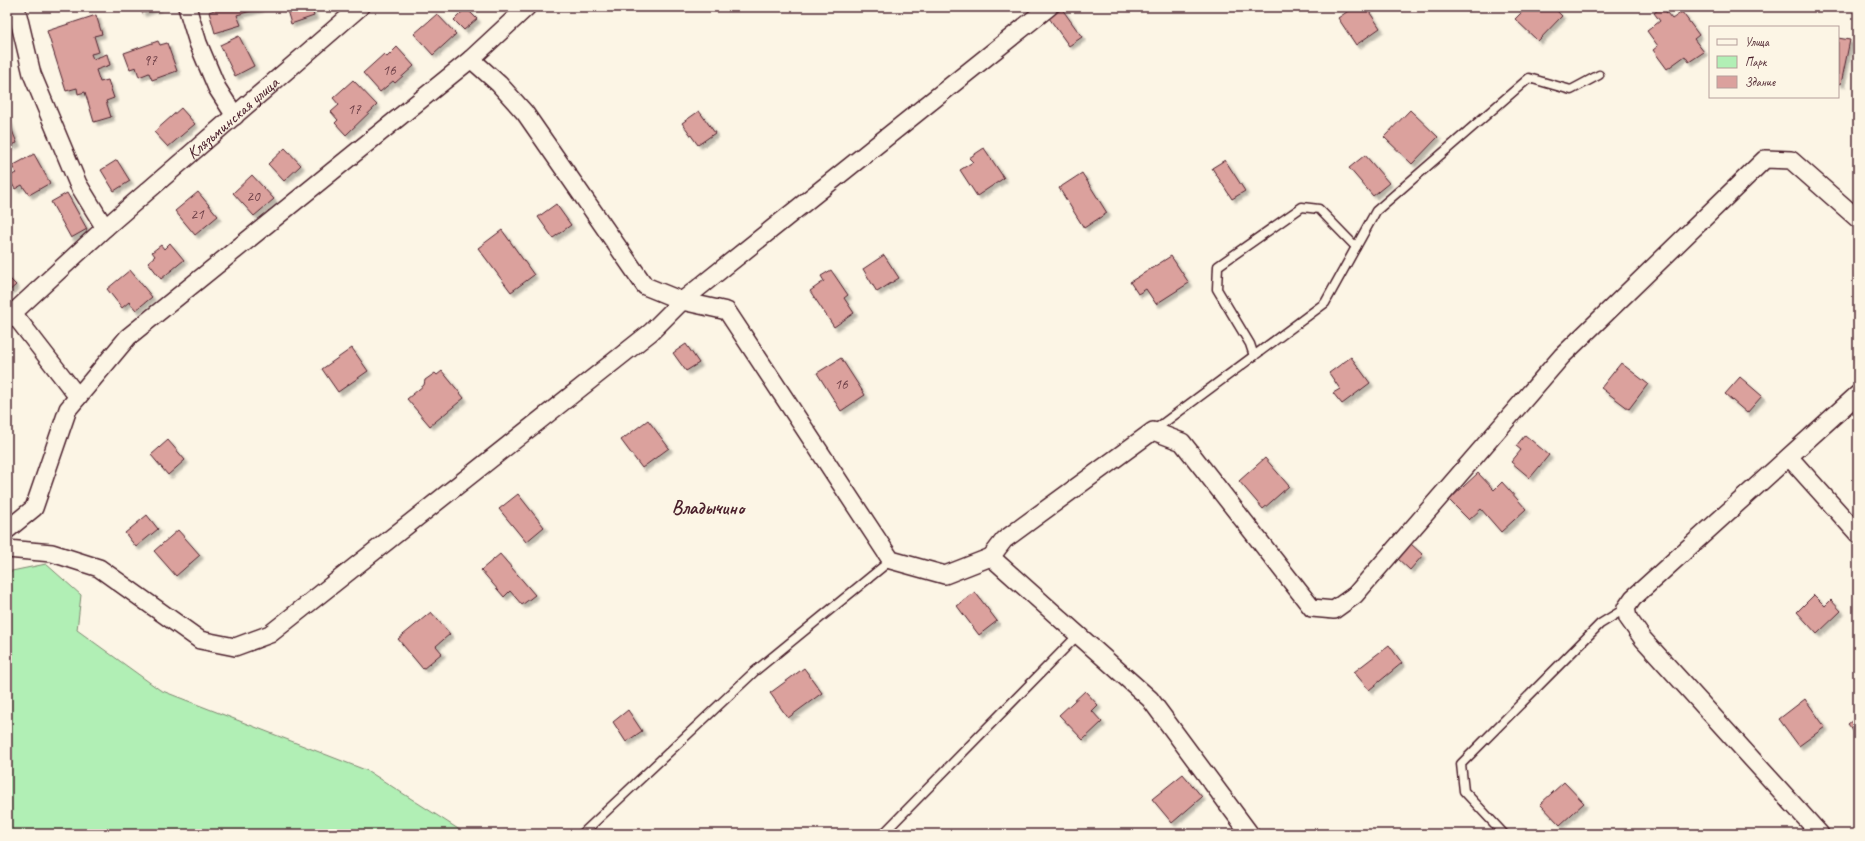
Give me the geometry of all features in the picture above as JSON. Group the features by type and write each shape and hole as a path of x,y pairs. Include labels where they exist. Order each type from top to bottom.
{"street":[{"path":"16,7 32,74 78,184 105,228"},
{"path":"187,7 198,43 214,82 235,116"},
{"name":"Клязьминская улица","path":"78,397 10,316 105,228 360,7"},
{"path":"7,530 34,508 68,409 128,337 472,59 527,7"},
{"path":"7,549 52,553 99,568 200,640 235,647 270,634 651,332 682,301 1049,7"},
{"path":"472,59 499,84 525,113 645,286 682,301 728,311 891,560 945,575 991,557 1004,540 1153,431 1182,442 1312,608 1334,610 1355,596 1562,356 1765,159 1791,160 1858,219"},
{"path":"1820,834 1644,639 1628,618 1626,608 1633,598 1858,394"},
{"path":"1789,457 1858,534"},
{"path":"991,557 1150,699 1250,834"}],"lane":[{"path":"1153,431 1325,303 1376,211 1529,78 1571,90 1598,75"},
{"path":"1254,356 1250,344 1217,288 1218,266 1302,207 1319,210 1356,247"},
{"path":"582,834 754,672 891,560"},
{"path":"1504,834 1464,791 1461,764 1600,624 1626,608"},
{"path":"883,834 1078,635"}],"green space":[{"path":"46,564 81,595 77,630 160,690 368,771 466,834 7,834 7,572"}],"building":[{"path":"140,7 159,7 142,13"},
{"path":"222,7 261,8 237,15 241,25 215,33 209,12"},
{"path":"286,7 311,7 314,16 291,24"},
{"path":"1354,7 1366,7 1380,28 1356,45 1338,18"},
{"path":"1527,7 1553,7 1562,16 1538,41 1515,19"},
{"path":"1662,7 1672,19 1682,12 1699,35 1694,39 1704,52 1689,62 1685,56 1667,69 1653,50 1658,46 1647,31 1660,21 1654,13"},
{"path":"466,8 477,19 464,30 454,20"},
{"path":"1062,9 1082,37 1069,46 1049,18"},
{"path":"437,14 456,34 433,55 414,34"},
{"path":"96,15 102,34 94,36 99,52 91,54 93,59 107,54 110,65 96,70 100,82 108,80 114,98 106,101 111,117 94,122 85,92 78,94 77,88 66,91 47,31"},
{"path":"239,36 254,66 235,76 220,45"},
{"path":"1839,38 1850,40 1841,84 1839,83"},
{"path":"158,41 160,45 167,43 177,71 152,80 149,73 139,77 136,67 130,69 124,53"},
{"path":"397,47 414,66 395,83 393,81 380,92 363,73 384,54 387,57"},
{"path":"353,80 377,105 346,135 335,123 338,120 331,112 339,105 333,98"},
{"path":"181,108 195,124 168,147 154,132"},
{"path":"1410,110 1438,137 1412,164 1384,137"},
{"path":"699,111 715,133 698,145 682,123"},
{"path":"8,120 17,143 7,147 7,121"},
{"path":"285,148 301,165 284,181 268,164"},
{"path":"984,148 1004,178 977,196 960,170 973,162 969,158"},
{"path":"34,154 50,183 29,195 22,185 15,189 8,177 16,173 12,166"},
{"path":"1365,155 1389,183 1373,196 1349,168"},
{"path":"117,160 130,181 114,191 101,170"},
{"path":"1225,160 1245,191 1232,199 1212,168"},
{"path":"1082,173 1107,213 1084,228 1059,188"},
{"path":"252,175 274,199 254,216 233,193"},
{"path":"198,192 218,216 195,235 175,211"},
{"path":"67,193 87,229 71,238 51,202"},
{"path":"556,204 571,225 553,238 538,217"},
{"path":"502,230 534,275 511,292 478,248"},
{"path":"170,243 184,260 161,279 148,262 155,256 152,252 161,245 164,249"},
{"path":"884,255 899,278 877,292 863,269"},
{"path":"1171,256 1189,283 1156,304 1146,289 1138,294 1130,282"},
{"path":"130,270 152,297 136,310 129,302 122,308 107,289"},
{"path":"831,270 848,295 844,298 854,313 834,327 810,291 824,281 821,276"},
{"path":"7,276 16,285 7,293"},
{"path":"686,344 699,363 686,371 673,353"},
{"path":"352,348 368,371 338,392 322,369"},
{"path":"1351,357 1370,383 1342,404 1333,393 1340,389 1329,373"},
{"path":"841,358 865,395 841,411 817,373"},
{"path":"1621,363 1648,384 1629,409 1601,388"},
{"path":"442,371 464,398 430,426 407,399 424,385 425,380 435,373 437,375"},
{"path":"1740,377 1762,396 1747,413 1725,394"},
{"path":"648,420 669,448 642,468 621,440"},
{"path":"1525,435 1549,455 1530,478 1511,462 1521,450 1516,446"},
{"path":"168,440 185,460 168,475 151,455"},
{"path":"1265,458 1289,486 1263,509 1239,481"},
{"path":"1478,473 1494,490 1502,482 1526,509 1501,532 1481,509 1469,520 1449,500"},
{"path":"518,494 544,527 526,542 499,509"},
{"path":"147,515 158,529 136,547 125,533"},
{"path":"178,530 200,555 176,576 154,551"},
{"path":"1410,543 1423,555 1410,570 1397,558"},
{"path":"500,554 535,595 522,605 510,591 504,597 481,570"},
{"path":"975,592 997,621 979,635 957,606"},
{"path":"1814,595 1825,606 1831,600 1841,611 1817,634 1797,612"},
{"path":"431,612 450,634 436,646 442,653 423,669 398,639"},
{"path":"1389,645 1402,663 1369,690 1354,672"},
{"path":"804,668 822,693 788,718 770,693"},
{"path":"1085,691 1098,705 1092,711 1102,722 1083,740 1059,715"},
{"path":"1805,699 1825,727 1799,746 1779,719"},
{"path":"628,710 642,731 626,742 613,722"},
{"path":"1858,716 1858,737 1848,724"},
{"path":"1183,774 1202,797 1172,823 1152,799"},
{"path":"1564,782 1584,803 1560,825 1540,804"}],"district":[{"name":"Владычино","path":"708,508"}]}
